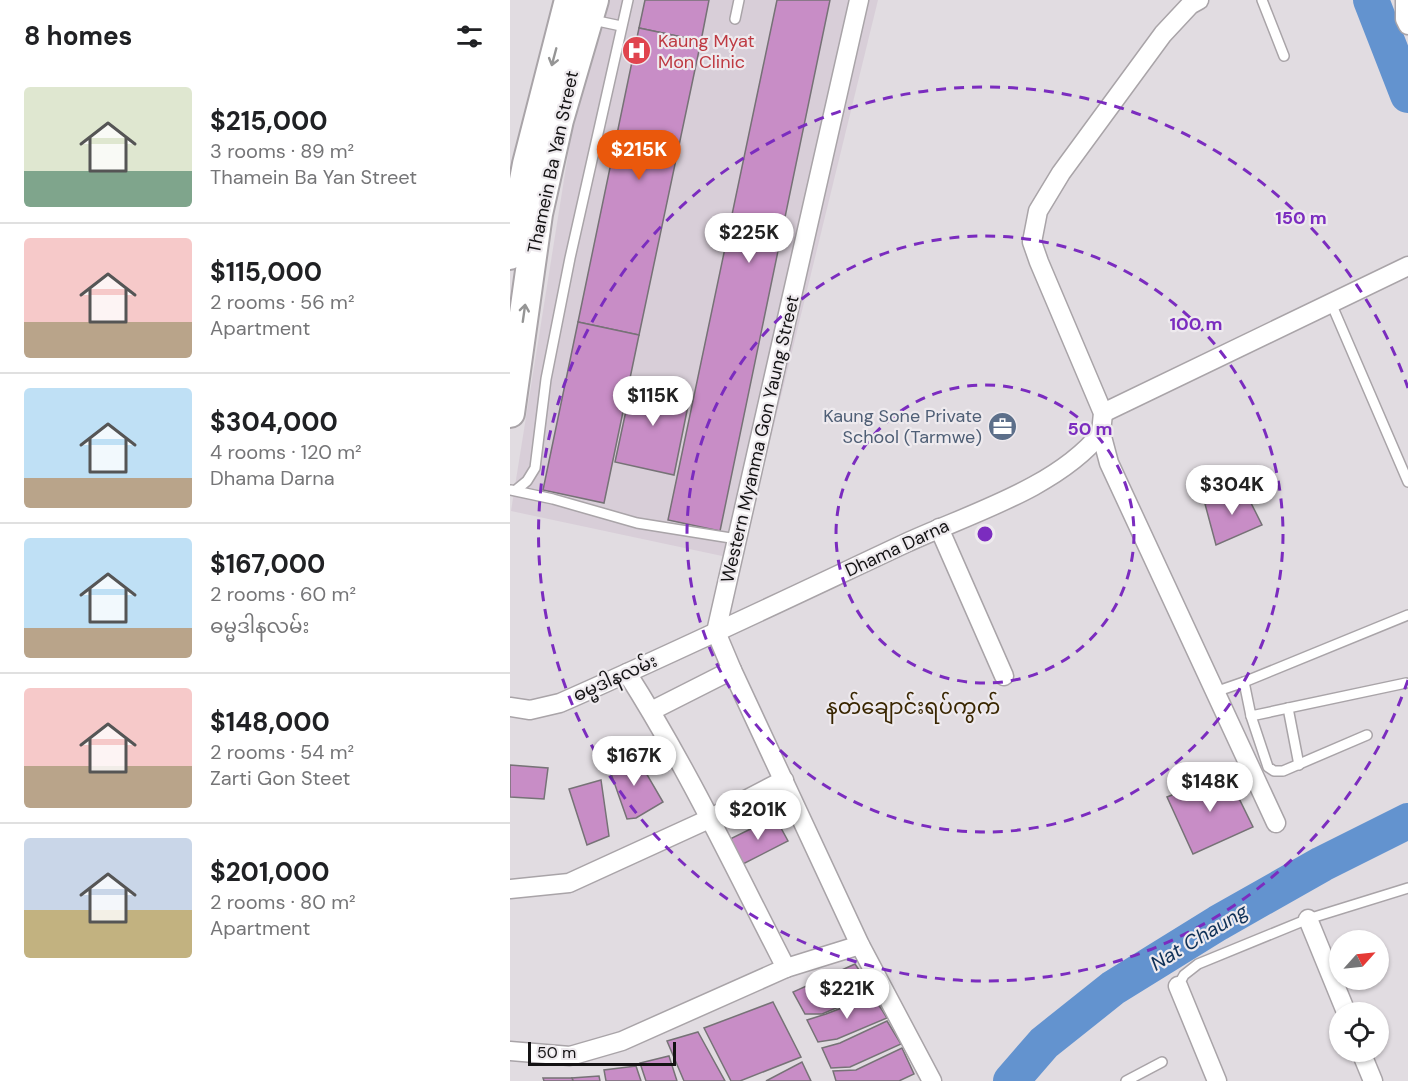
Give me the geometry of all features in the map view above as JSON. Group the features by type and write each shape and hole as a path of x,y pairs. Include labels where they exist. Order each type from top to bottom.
{"main road":[{"path":"510,255 528,164 584,6"},
{"name":"Thamein Ba Yan Street","path":"510,413 538,214 528,164"}],"street":[{"name":"Western Myanma Gon Yaung Street","path":"716,632 859,0"},
{"path":"1405,0 1408,25"},
{"path":"1192,2 1164,34 1061,172 1038,211 1032,242 1103,413 1101,433 1109,463 1276,823"},
{"path":"1103,413 1408,266"},
{"name":"Dhama Darna","path":"716,632 939,528 1029,489 1091,445 1101,433"},
{"path":"939,528 1004,676"},
{"path":"716,632 860,945 932,1081"},
{"name":"ဓမ္မဒါနလမ်း","path":"510,707 530,710 560,703 716,632"},
{"path":"651,711 732,670"},
{"path":"627,673 651,711 786,968"},
{"path":"510,889 569,883 709,819 784,780"},
{"path":"1308,919 1342,1002"},
{"path":"510,1052 570,1056 622,1041 786,968 860,945"},
{"path":"1178,986 1217,1081"},
{"path":"1365,1062 1373,1081"}],"lane":[{"path":"513,490 527,481 535,468 546,379 628,0"},
{"path":"735,20 739,0"},
{"path":"1262,0 1284,56"},
{"path":"584,6 621,26"},
{"path":"1331,303 1408,482"},
{"path":"513,490 593,509 637,523 737,539"},
{"path":"1215,692 1408,615"},
{"path":"1244,682 1251,716 1268,767 1274,771 1283,771 1299,765 1367,735"},
{"path":"1251,716 1406,683"},
{"path":"1287,708 1299,765"},
{"path":"1178,986 1184,975 1198,964 1308,919 1408,888"},
{"path":"1126,1081 1162,1062"}],"shaded area":[{"path":"608,0 878,0 741,560 511,511 579,86"}],"building":[{"path":"645,0 709,0 701,41 639,28"},
{"path":"777,0 830,0 720,531 668,520"},
{"path":"639,28 701,41 639,335 578,322"},
{"path":"578,322 639,335 604,503 543,490"},
{"path":"633,378 691,391 674,475 615,462"},
{"path":"1244,489 1262,525 1216,545 1205,504"},
{"path":"635,754 663,802 636,818 627,819 608,765"},
{"path":"510,765 548,768 544,799 510,797"},
{"path":"1227,774 1253,827 1193,854 1167,797"},
{"path":"601,780 609,836 587,845 569,789"},
{"path":"775,817 788,841 741,865 728,840"},
{"path":"855,964 874,992 822,1014 805,1014 793,992"},
{"path":"873,996 887,1018 837,1039 818,1042 807,1020"},
{"path":"773,1002 801,1057 740,1081 731,1081 704,1028"},
{"path":"887,1021 901,1044 850,1067 831,1068 822,1048 840,1043"},
{"path":"698,1032 725,1081 684,1081 667,1041"},
{"path":"902,1048 914,1074 899,1081 836,1081 833,1071 856,1070"},
{"path":"669,1056 677,1081 646,1081 640,1063"},
{"path":"802,1062 811,1081 766,1081"},
{"path":"636,1066 641,1081 606,1081 604,1070"},
{"path":"599,1076 600,1081 573,1081 572,1078"},
{"path":"543,1078 572,1078 573,1081 544,1081"}],"waterway":[{"name":"Nat Chaung","path":"1371,0 1408,95"},
{"name":"Nat Chaung","path":"1011,1081 1044,1043 1113,988 1218,923 1322,864 1408,821"}],"place":[{"name":"Kaung Myat Mon Clinic","path":"637,51"},
{"name":"Kaung Sone Private School (Tarmwe)","path":"1003,426"}],"district":[{"name":"နတ်ချောင်းရပ်ကွက်","path":"913,707"}]}
